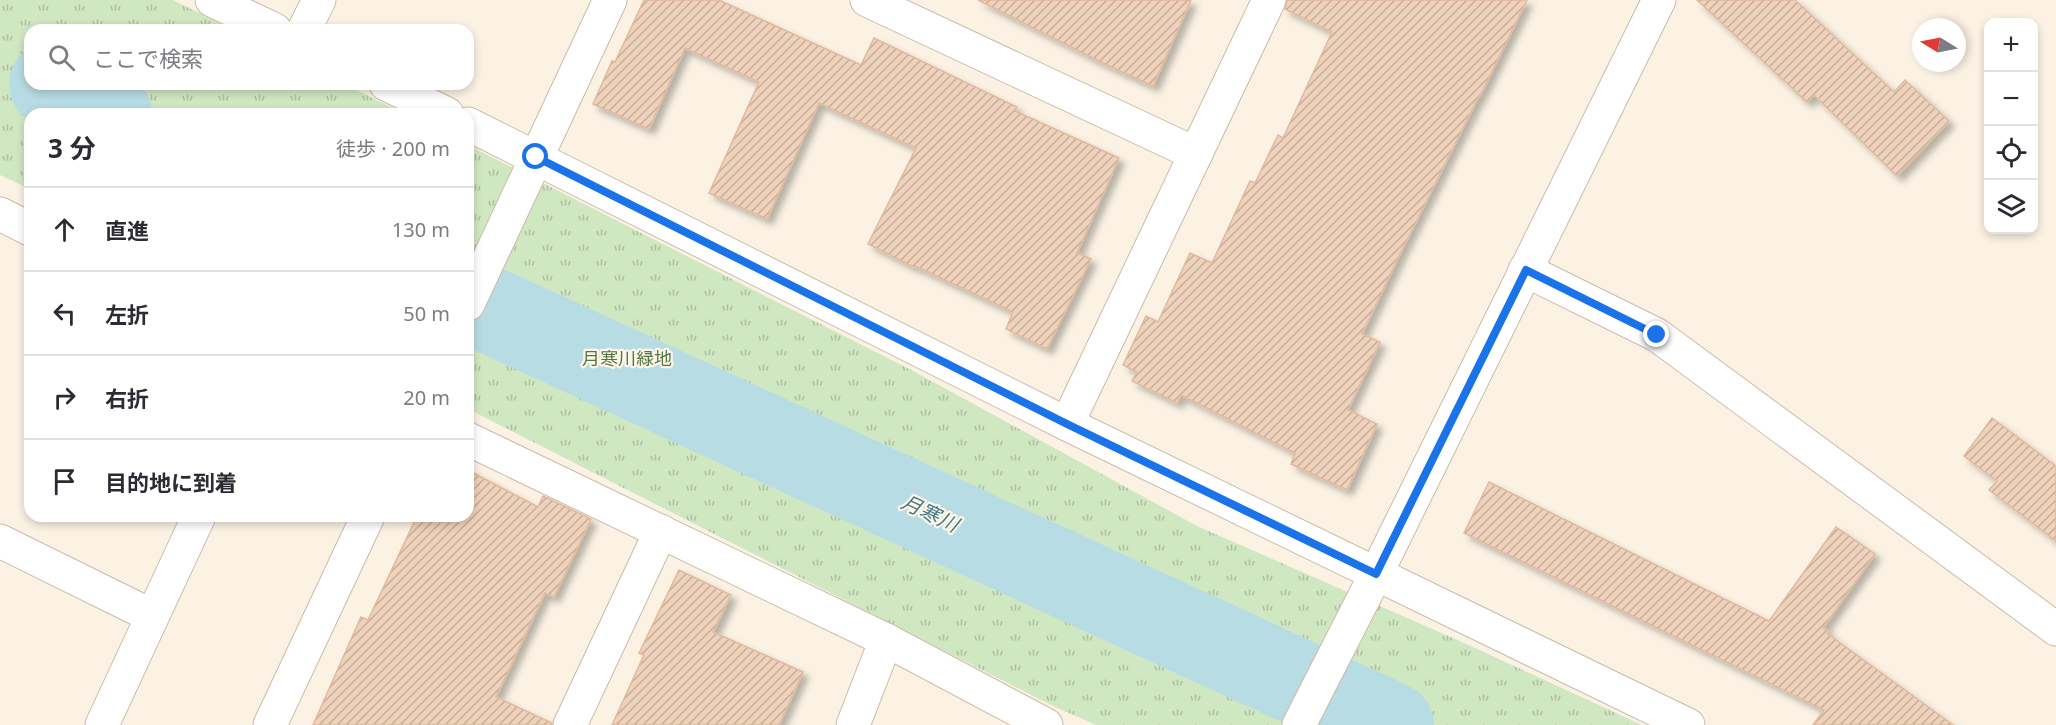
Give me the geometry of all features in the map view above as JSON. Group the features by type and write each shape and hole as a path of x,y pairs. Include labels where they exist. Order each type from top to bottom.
{"street":[{"path":"212,0 262,24"},
{"path":"307,24 319,0"},
{"path":"474,291 610,0"},
{"path":"867,0 1196,154"},
{"path":"1067,424 1269,0"},
{"path":"1299,725 1350,627 1659,0"},
{"path":"398,90 435,108"},
{"path":"474,127 1067,424 1688,725"},
{"path":"0,214 24,226"},
{"path":"1526,270 1657,335 2056,629"},
{"path":"474,442 886,640 1046,725"},
{"path":"102,725 196,522"},
{"path":"270,725 365,522"},
{"path":"570,725 662,531"},
{"path":"0,541 152,616"},
{"path":"853,725 886,640"}],"green space":[{"path":"0,0 173,0 222,24 24,24 24,90 356,90 393,108 24,108 24,186 0,175"},
{"name":"月寒川緑地","path":"474,148 917,373 1197,526 1462,642 1642,725 1096,725 1051,705 474,412"}],"building":[{"path":"644,0 719,0 861,65 874,38 1017,107 1015,111 1119,158 1077,253 1091,259 1047,349 1006,329 1013,312 868,244 916,148 819,103 767,219 709,193 759,82 685,48 649,129 593,104 612,61 615,62"},
{"path":"978,0 1191,0 1153,86"},
{"path":"1287,0 1527,0 1362,334 1380,342 1348,410 1377,424 1347,490 1291,464 1295,453 1181,395 1177,403 1132,381 1137,372 1123,365 1146,316 1158,322 1190,253 1212,263 1250,181 1255,183 1278,135 1283,138 1332,32 1285,9"},
{"path":"1697,0 1795,0 1894,92 1905,80 1949,121 1897,176 1814,95 1807,102"},
{"path":"1992,418 2056,466 2056,541 1989,490 1997,481 1964,456"},
{"path":"474,473 538,507 543,496 591,519 554,597 545,593 496,697 552,725 313,725 361,617 368,620 414,522 474,522"},
{"path":"1489,482 1769,621 1836,527 1875,554 1823,628 1829,631 1828,634 1953,725 1813,725 1824,710 1464,533"},
{"path":"679,570 731,595 713,632 803,672 779,725 612,725 644,655 639,653"}],"waterway":[{"name":"月寒川","path":"63,90 98,108"},
{"name":"月寒川","path":"474,303 1391,725"}],"route":[{"path":"536,157 1067,424 1376,574 1526,270 1657,335"}]}
